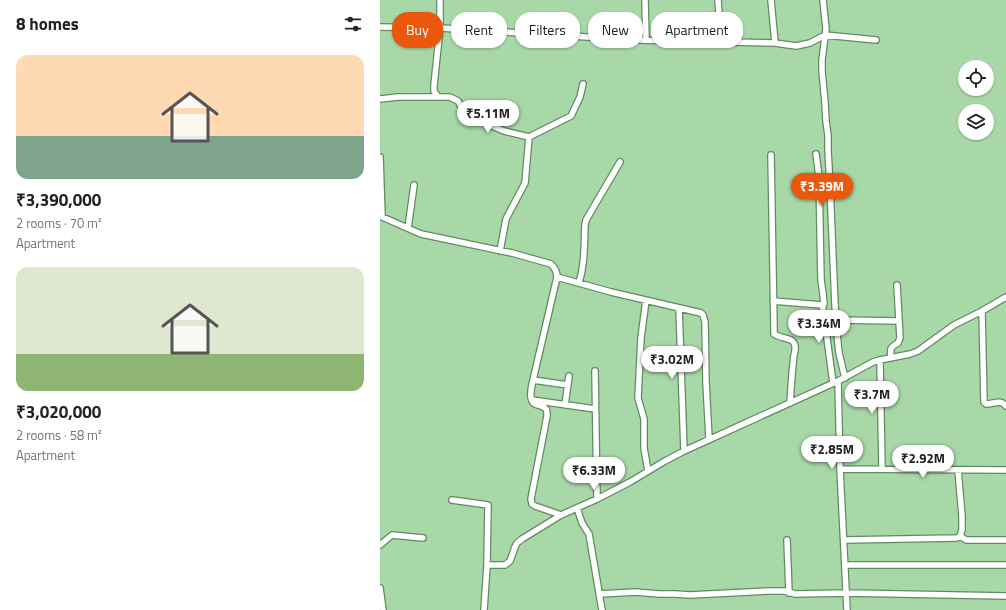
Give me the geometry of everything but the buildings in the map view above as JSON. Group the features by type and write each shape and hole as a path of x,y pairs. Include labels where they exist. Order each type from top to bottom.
{"street":[{"path":"440,0 440,12"},
{"path":"645,0 646,40"},
{"path":"718,0 719,12"},
{"path":"771,0 775,44"},
{"path":"823,0 826,34 822,71 828,136 836,320 839,354 845,378"},
{"path":"380,27 392,27"},
{"path":"443,28 651,40"},
{"path":"743,43 796,46 810,43 826,34 876,40"},
{"path":"438,48 434,90 438,97"},
{"path":"380,99 398,97 450,97 458,100 464,112 476,119 504,131 529,137 571,116 580,97 583,84"},
{"path":"500,251 506,219 525,183 529,137"},
{"path":"816,154 819,177 821,280 824,301 822,322 826,331 835,382 847,610"},
{"path":"771,155 774,334 791,340 796,349 793,365 790,403"},
{"path":"380,157 381,216 421,234 500,251 551,264 555,267 557,277 533,380 531,397 536,405 544,407 548,416 531,502 535,506 561,515"},
{"path":"579,282 584,259 586,220 620,162"},
{"path":"408,228 414,185"},
{"path":"557,277 703,315 709,439"},
{"path":"890,358 892,346 900,342 897,285"},
{"path":"487,565 505,565 510,561 517,543 522,539 561,515 630,482 684,451 845,378 873,362 918,351 954,325 1006,297"},
{"path":"646,300 641,338 638,398 644,419 644,448 648,471"},
{"path":"773,301 823,305"},
{"path":"678,308 684,451"},
{"path":"982,311 984,402 986,404 1001,402 1006,406"},
{"path":"836,320 899,321"},
{"path":"880,360 882,469"},
{"path":"595,371 597,499"},
{"path":"565,404 569,376"},
{"path":"533,380 568,385"},
{"path":"532,400 595,409"},
{"path":"840,469 1006,470"},
{"path":"958,470 962,516 962,530 960,536"},
{"path":"452,500 488,505 487,565 484,610"},
{"path":"577,508 582,523 589,534 602,610"},
{"path":"380,545 392,535 423,538"},
{"path":"844,540 957,538 960,536"},
{"path":"960,536 966,540 1006,540"},
{"path":"787,540 789,593"},
{"path":"845,565 1006,565"},
{"path":"380,588 383,610"},
{"path":"599,594 636,592 690,595 785,591 796,594 847,592 1006,596"}]}
